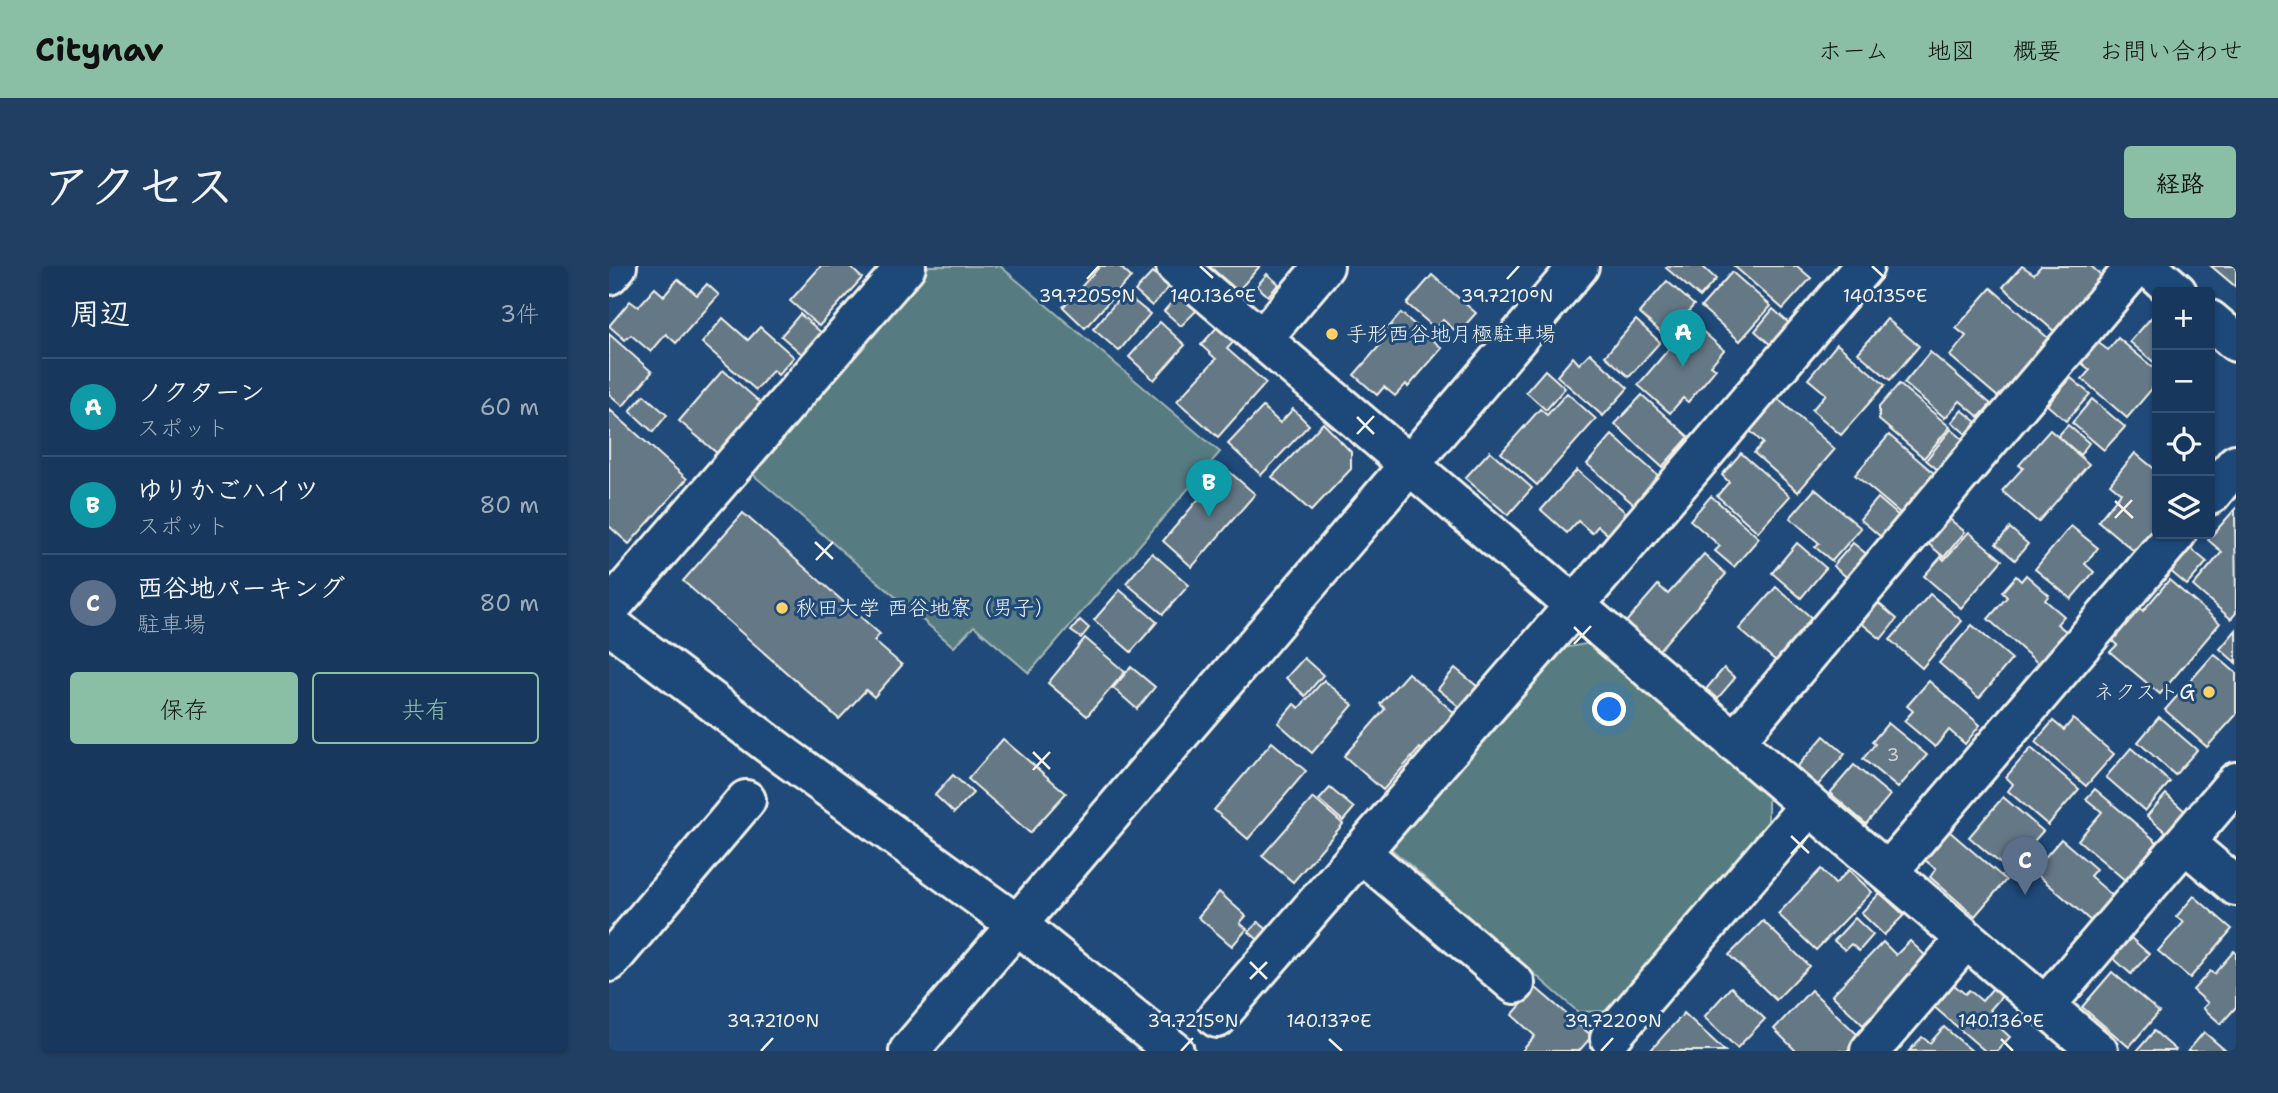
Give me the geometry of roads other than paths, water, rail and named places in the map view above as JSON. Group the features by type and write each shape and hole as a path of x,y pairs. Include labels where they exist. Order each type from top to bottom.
{"street":[{"path":"609,275 617,266"},
{"path":"609,609 906,266"},
{"path":"1176,266 2098,1051"},
{"path":"1262,339 1324,266"},
{"path":"909,1051 1579,266"},
{"path":"1217,1018 1864,266"},
{"path":"1734,743 2136,266"},
{"path":"2147,266 2171,287"},
{"path":"2215,324 2236,342"},
{"path":"2215,489 2236,464"},
{"path":"1888,872 2172,539"},
{"path":"609,624 786,757 1018,925 1174,1051"},
{"path":"2046,1006 2236,782"},
{"path":"609,962 746,800"},
{"path":"1609,1038 1809,806"},
{"path":"2185,843 2236,886"},
{"path":"1360,852 1515,984"},
{"path":"1870,1051 1966,939"}],"place":[{"name":"手形西谷地月極駐車場","path":"1332,334"},
{"name":"ノクターン","path":"1683,367"},
{"name":"ゆりかごハイツ","path":"1209,517"},
{"name":"秋田大学 西谷地寮（男子）","path":"782,608"},
{"name":"ネクストG","path":"2209,692"},
{"name":"西谷地パーキング","path":"2025,895"}]}
